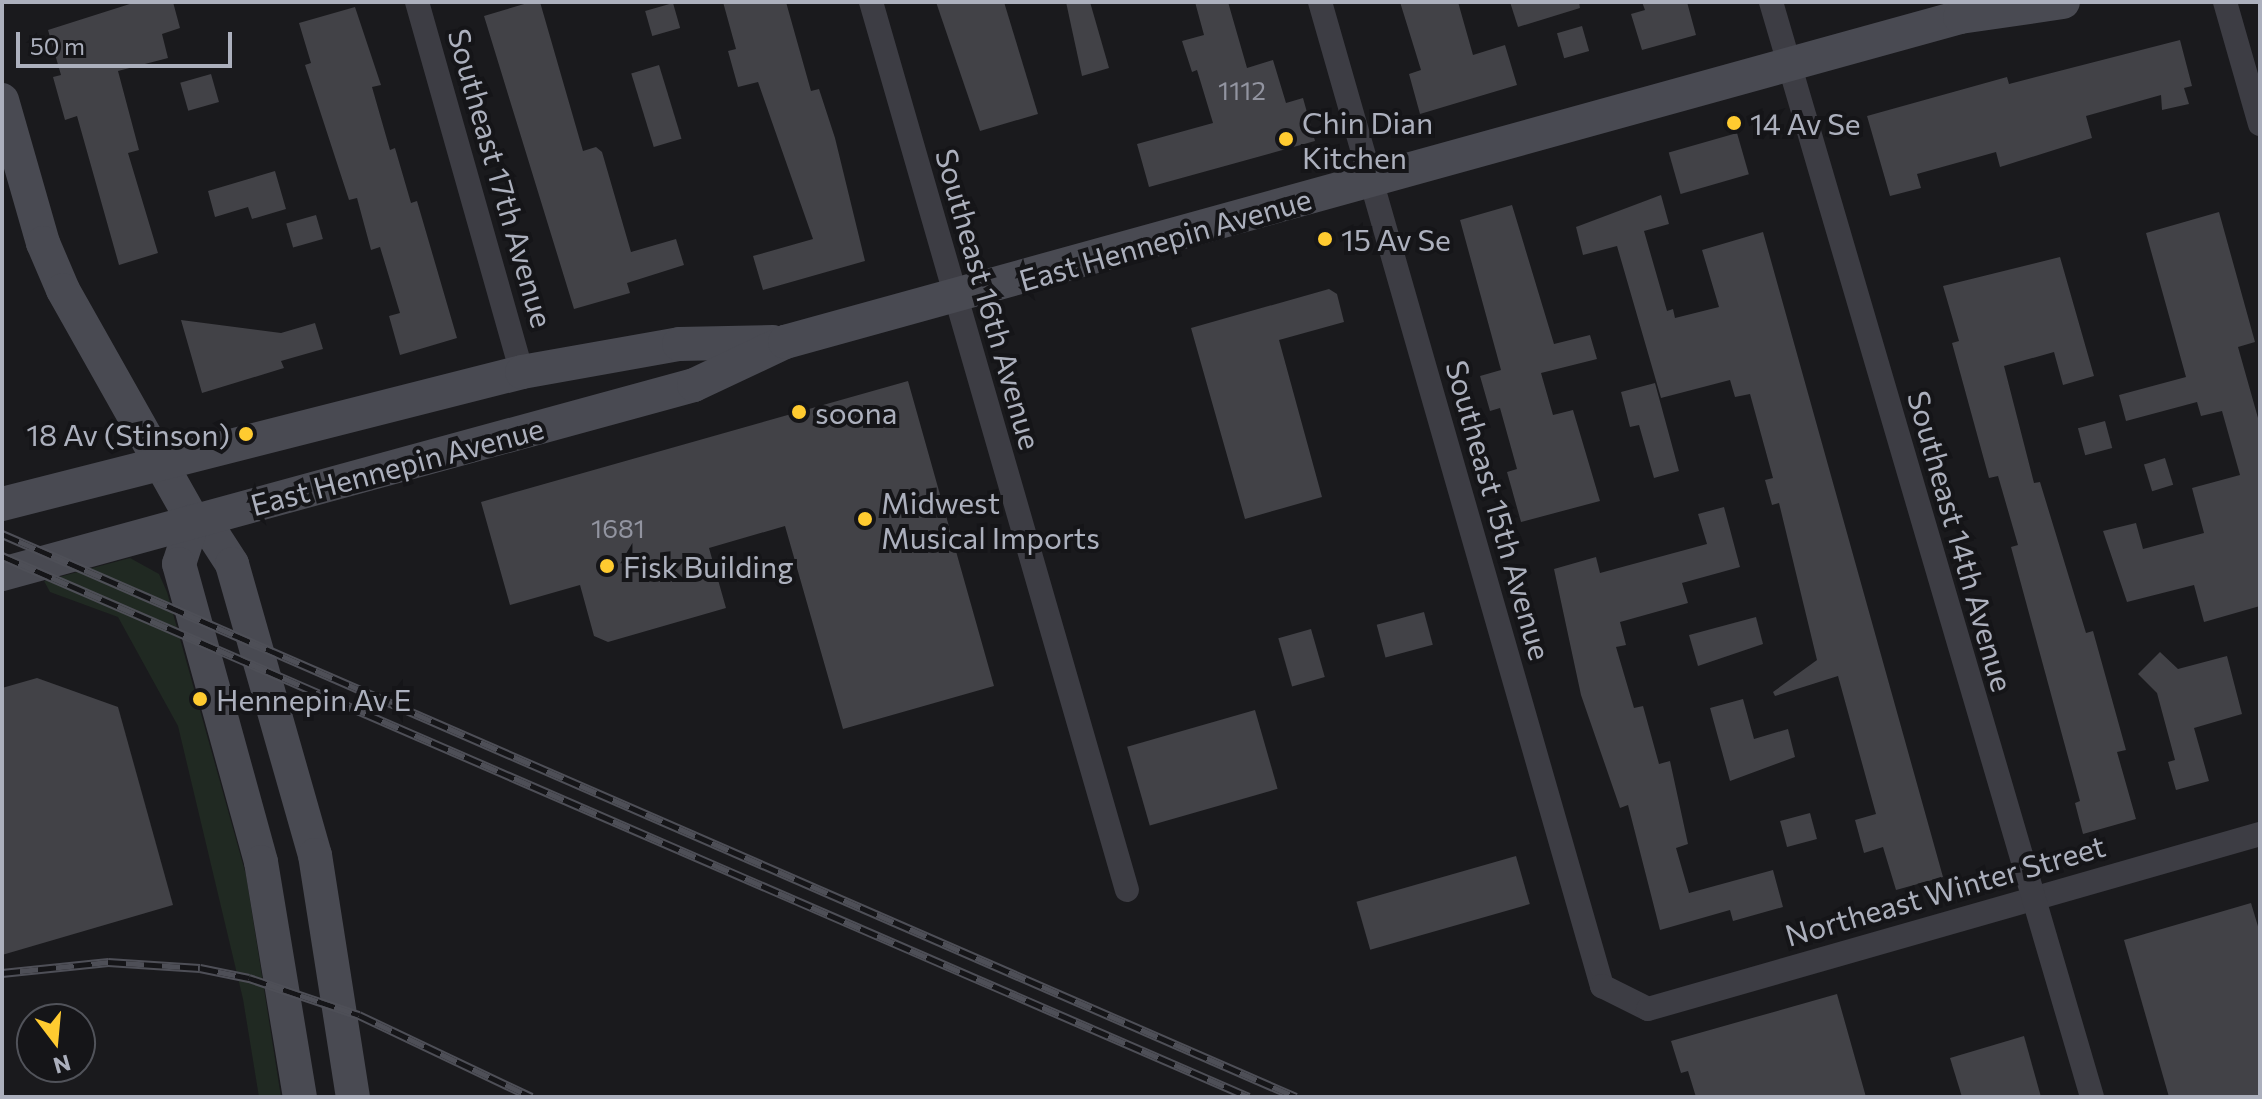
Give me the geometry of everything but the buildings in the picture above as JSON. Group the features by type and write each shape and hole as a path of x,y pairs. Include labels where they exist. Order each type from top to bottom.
{"main road":[{"name":"East Hennepin Avenue","path":"1960,17 1995,2"},
{"name":"East Hennepin Avenue","path":"2,574 694,385 785,342 955,299 1960,17 2063,2"},
{"path":"2,100 43,243 63,290 193,521 214,536 232,564 276,707 315,855 353,1097"},
{"name":"East Hennepin Avenue","path":"2,504 522,372 679,344 785,342"},
{"path":"193,521 179,564 261,862 300,1097"}],"street":[{"name":"Southeast 17th Avenue","path":"417,2 522,372"},
{"name":"Southeast 16th Avenue","path":"871,2 1127,890"},
{"name":"Southeast 15th Avenue","path":"1320,2 1602,986 1648,1009"},
{"name":"Southeast 14th Avenue","path":"1771,2 2092,1097"},
{"path":"2225,2 2260,124"},
{"name":"Northeast Winter Street","path":"1648,1009 2260,834"}],"shaded area":[{"path":"130,558 159,574 167,592 246,875 281,1097 259,1097 243,999 178,726 118,617 50,592 44,581"}],"railway":[{"path":"2,534 1296,1097"},
{"path":"2,556 1249,1097"},
{"path":"2,973 108,962 200,968 249,978 359,1015 532,1097"}],"place":[{"name":"14 Av Se","path":"1734,123"},
{"name":"Chin Dian Kitchen","path":"1286,139"},
{"name":"15 Av Se","path":"1325,239"},
{"name":"soona","path":"799,412"},
{"name":"18 Av (Stinson)","path":"246,434"},
{"name":"Midwest Musical Imports","path":"865,519"},
{"name":"Fisk Building","path":"607,566"},
{"name":"Hennepin Av E","path":"200,699"}]}
